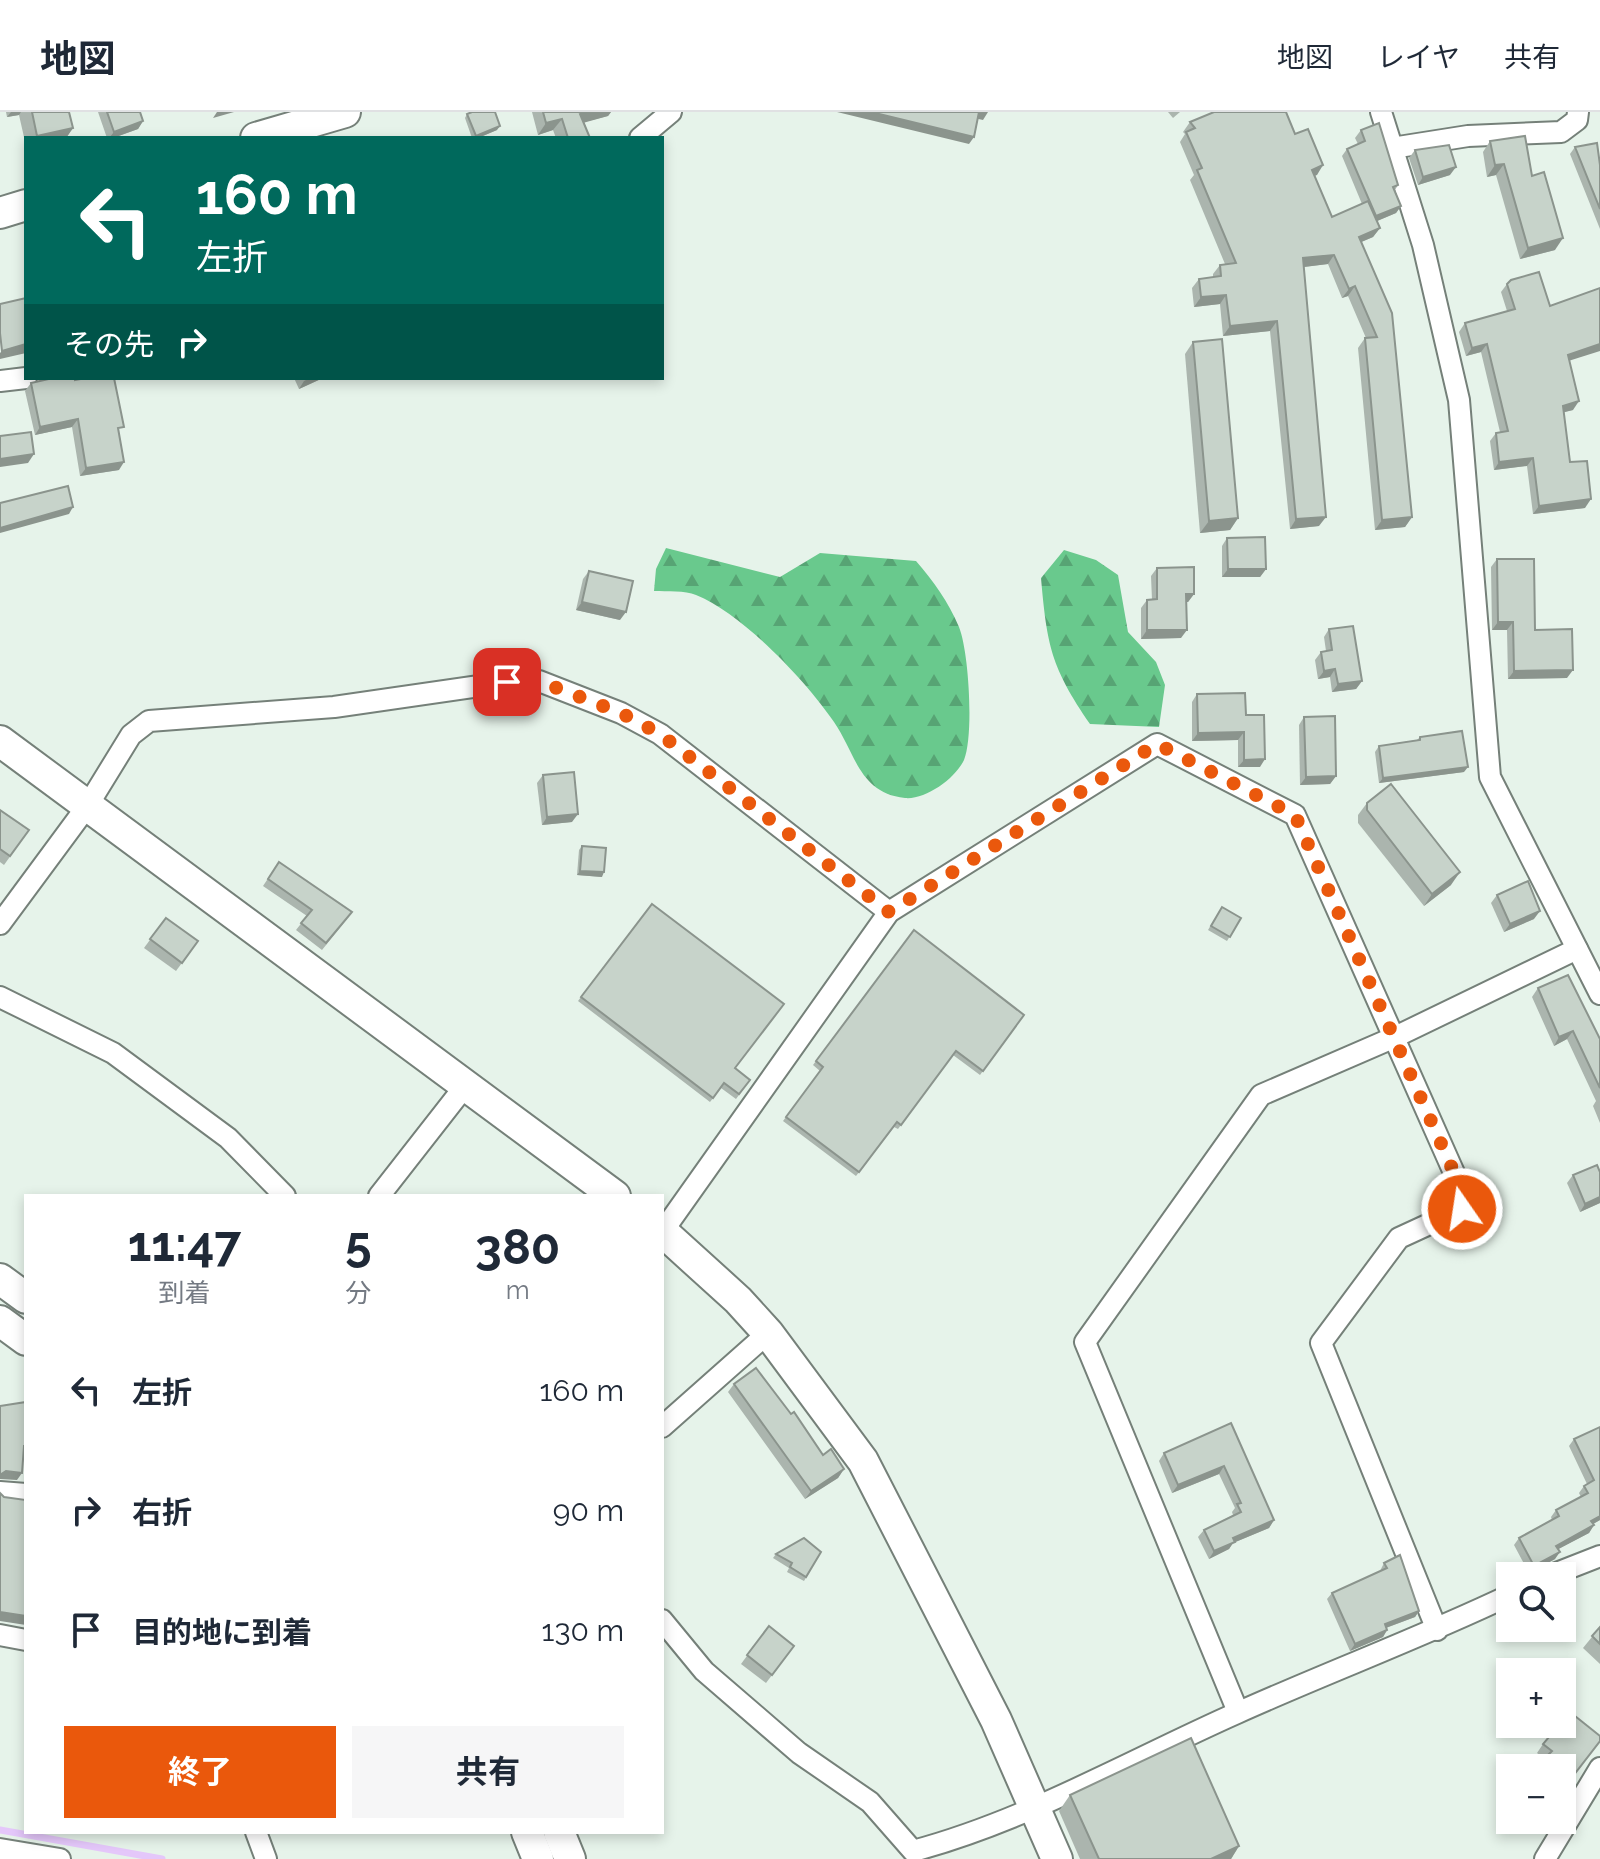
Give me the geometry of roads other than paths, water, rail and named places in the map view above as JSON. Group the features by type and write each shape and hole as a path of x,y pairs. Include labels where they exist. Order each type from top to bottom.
{"street":[{"path":"263,136 345,112"},
{"path":"642,136 671,112"},
{"path":"1381,112 1423,245 1459,400 1490,777 1600,994"},
{"path":"1392,148 1468,136 1561,132 1577,120 1578,112"},
{"path":"0,213 24,206"},
{"path":"0,381 24,378"},
{"path":"0,924 88,805 131,735 149,721 334,707 507,682 539,681 621,713 660,734 889,912"},
{"path":"0,741 612,1194"},
{"path":"664,1228 889,912 1157,744 1295,815 1463,1193 1462,1209 1399,1238 1321,1343 1437,1630"},
{"path":"1238,1712 1085,1342 1261,1095 1395,1037 1577,949"},
{"path":"0,997 113,1053 228,1138 283,1194"},
{"path":"381,1194 465,1086"},
{"path":"664,1233 738,1300 768,1333 816,1392 863,1461 996,1720 1057,1859"},
{"path":"0,1279 24,1297"},
{"path":"0,1321 24,1339"},
{"path":"664,1425 768,1333"},
{"path":"0,1492 24,1494"},
{"path":"1576,1565 1600,1556"},
{"path":"664,1622 704,1671 799,1753 870,1802 913,1851 1034,1807 1238,1712 1437,1630 1496,1602"},
{"path":"0,1635 24,1640"},
{"path":"1545,1859 1600,1768"},
{"path":"257,1834 266,1859"},
{"path":"528,1834 538,1859"},
{"path":"560,1834 570,1859"},
{"path":"0,1849 60,1859"}],"waterway":[{"path":"0,1830 162,1859"}]}
